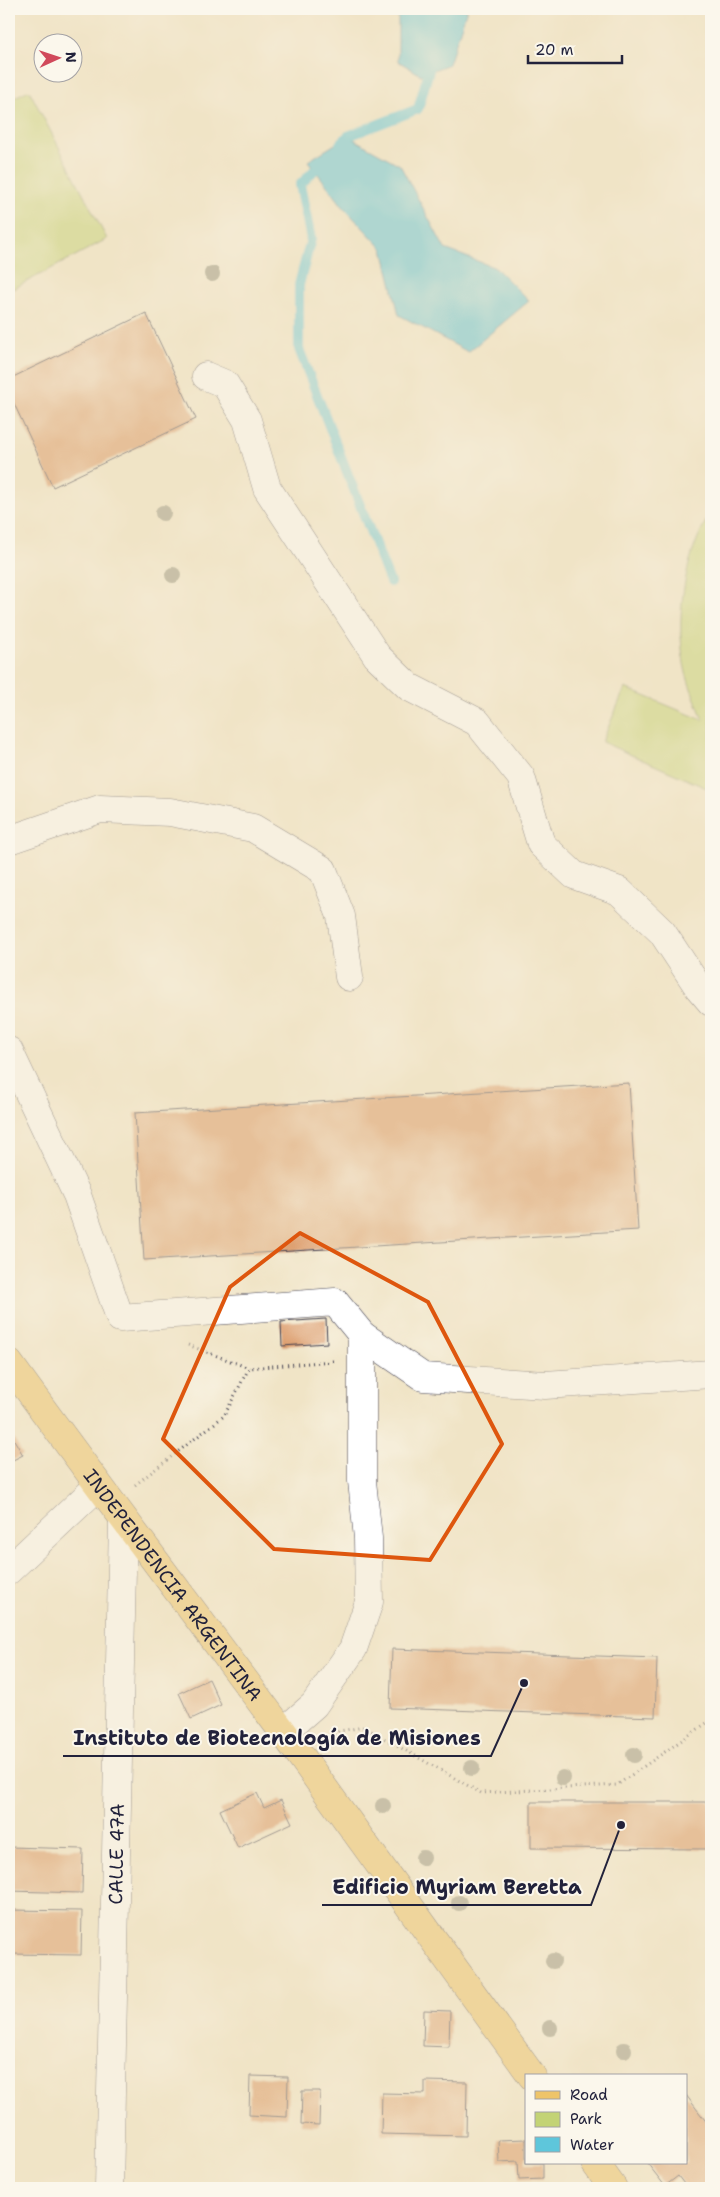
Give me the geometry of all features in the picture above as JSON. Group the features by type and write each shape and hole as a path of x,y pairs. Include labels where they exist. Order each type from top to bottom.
{"main road":[{"name":"INDEPENDENCIA ARGENTINA","path":"9,1363 110,1503 283,1732 531,2074"},
{"path":"596,2164 613,2188"}],"street":[{"path":"206,376 225,384 247,420 267,488 377,656 409,687 478,722 521,777 541,844 574,875 619,891 662,932 699,988 711,1002"},
{"path":"9,840 100,809 170,812 253,828 324,870 341,916 349,977"},
{"path":"9,1052 77,1195 120,1318 335,1302 362,1347 362,1481 368,1538 369,1602 353,1649 314,1705 283,1732"},
{"path":"362,1347 423,1377 545,1386 711,1374"},
{"path":"9,1570 110,1503"},
{"name":"CALLE 47A","path":"109,2188 110,1503"}],"path":[{"path":"9,461 13,455"},
{"path":"9,632 13,657 9,712"},
{"path":"110,1503 224,1416 248,1368 362,1347"},
{"path":"302,1758 339,1731 364,1727 481,1793 617,1785 711,1720"}],"highlighted area":[{"path":"300,1233 428,1302 502,1444 430,1560 274,1549 163,1439 230,1287"}],"green space":[{"path":"29,90 107,239 13,289 9,280 9,100"},
{"path":"711,513 711,790 602,742 625,688 703,720 686,673 682,654 681,612 688,569 694,549 701,530"}],"water":[{"path":"398,9 467,9 449,64 421,75 398,61"},
{"path":"348,136 400,165 445,249 496,268 529,301 468,352 399,315 383,249 345,209 308,161"}],"building":[{"path":"146,313 196,419 53,487 9,393 9,379"},
{"path":"629,1083 638,1230 144,1260 135,1113"},
{"path":"326,1319 327,1343 282,1346 281,1322"},
{"path":"13,1438 23,1455 9,1462 9,1440"},
{"path":"392,1649 657,1658 655,1717 390,1708"},
{"path":"209,1679 221,1705 191,1719 179,1693"},
{"path":"257,1793 264,1808 281,1800 292,1823 238,1848 220,1810"},
{"path":"531,1802 711,1802 711,1849 531,1848"},
{"path":"9,1847 83,1849 82,1893 9,1891"},
{"path":"9,1910 82,1911 81,1955 9,1954"},
{"path":"424,2010 450,2011 449,2047 423,2046"},
{"path":"250,2076 288,2077 287,2117 249,2115"},
{"path":"425,2081 467,2082 466,2136 381,2134 382,2093 425,2094"},
{"path":"302,2091 320,2091 319,2125 301,2124"},
{"path":"688,2098 711,2128 711,2188 687,2188 678,2176 665,2186 648,2164 688,2164"},
{"path":"525,2139 525,2164 543,2164 543,2179 519,2180 518,2161 499,2162 498,2140"}],"waterway":[{"path":"340,144 348,136 418,109 432,60"},
{"path":"324,160 300,185 311,239 299,285 299,349 390,582"}],"place":[{"name":"Instituto de Biotecnología de Misiones","path":"524,1683"},
{"name":"Edificio Myriam Beretta","path":"621,1825"}]}
